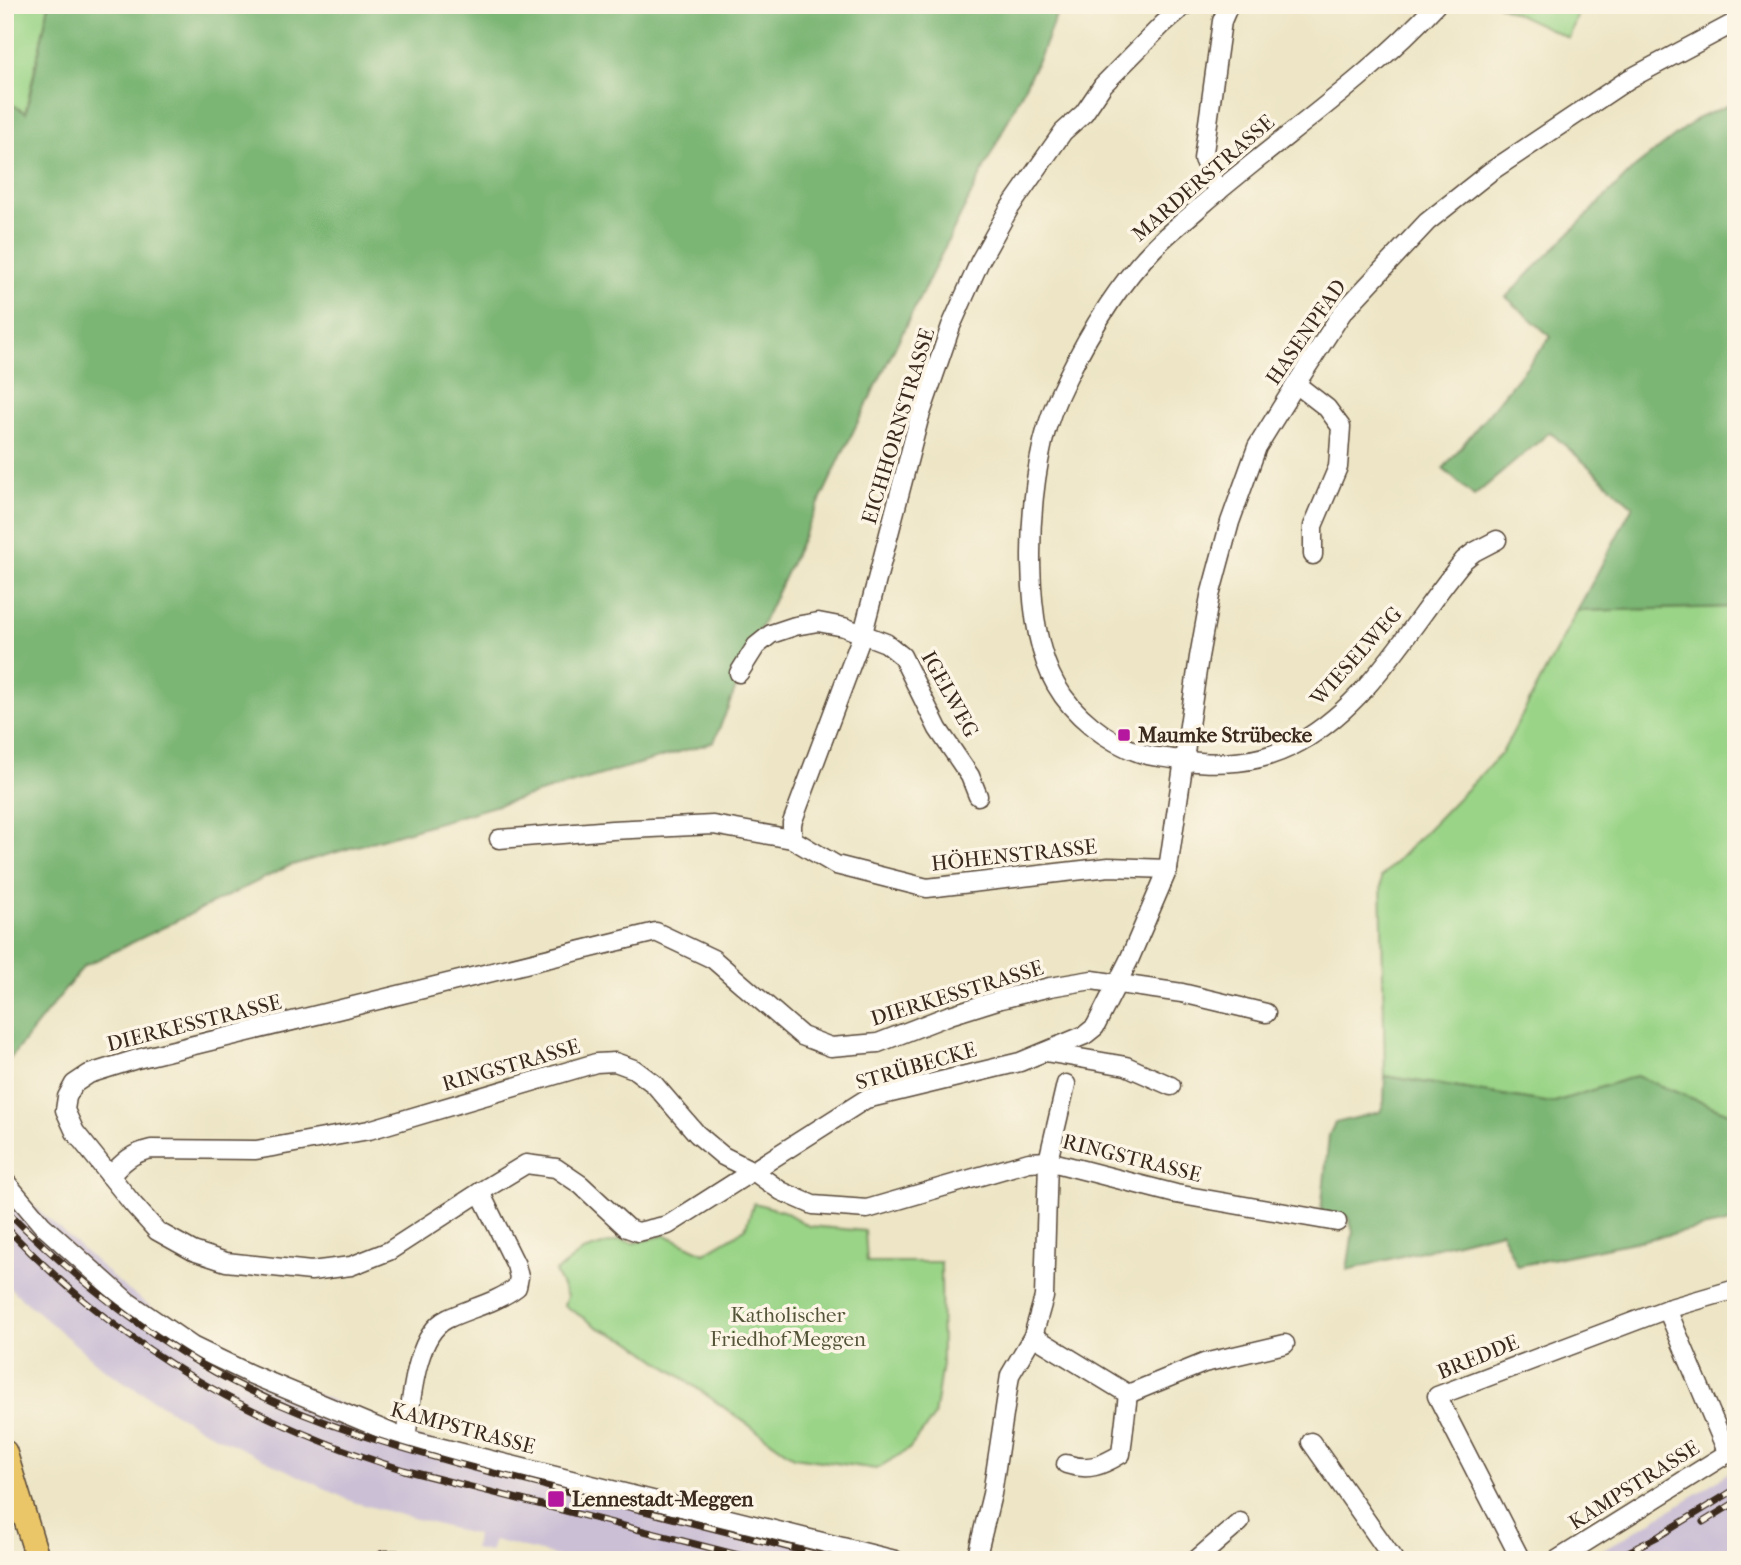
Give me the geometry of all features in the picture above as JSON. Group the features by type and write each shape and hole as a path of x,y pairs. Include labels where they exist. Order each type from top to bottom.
{"main road":[{"path":"5,1452 38,1560"}],"street":[{"name":"EICHHORNSTRASSE","path":"792,839 792,823 863,633 919,419 951,327 980,261 1009,209 1063,132 1084,113 1103,85 1185,5"},
{"name":"MARDERSTRASSE","path":"1183,761 1142,754 1119,744 1098,730 1073,707 1054,683 1035,620 1031,523 1043,442 1049,420 1067,379 1104,311 1154,248 1358,78 1436,5"},
{"path":"1218,192 1203,159 1222,21 1228,7"},
{"name":"HASENPFAD","path":"1183,761 1210,596 1230,522 1257,447 1342,313 1427,222 1490,173 1629,79 1736,22"},
{"path":"1296,384 1327,408 1341,427 1338,467 1313,526 1313,555"},
{"name":"WIESELWEG","path":"1183,761 1231,764 1257,760 1301,742 1354,699 1464,560 1497,540"},
{"name":"IGELWEG","path":"740,673 755,646 772,634 795,626 818,622 844,626 886,643 902,656 939,729 963,762 978,796"},
{"name":"STRÜBECKE","path":"480,1192 526,1164 556,1168 580,1185 627,1228 638,1232 668,1225 866,1099 1020,1062 1086,1035 1095,1027 1129,960 1168,869 1183,761"},
{"name":"HÖHENSTRASSE","path":"499,839 713,825 792,839 836,865 927,888 1109,867 1168,869"},
{"name":"DIERKESSTRASSE","path":"480,1192 389,1251 351,1266 311,1271 226,1262 193,1251 157,1231 75,1132 65,1110 67,1097 74,1084 89,1074 137,1059 656,932 713,958 802,1036 831,1047 878,1043 950,1015 1050,987 1092,981 1116,985"},
{"path":"1116,985 1182,993 1266,1013"},
{"path":"1045,1052 1126,1066 1171,1086"},
{"name":"RINGSTRASSE","path":"110,1176 122,1162 135,1153 151,1149 256,1150 369,1130 596,1063 615,1062 634,1069 654,1084 697,1134 723,1156 753,1171 781,1191 813,1205 867,1209 1028,1162 1048,1161 1176,1195 1337,1222"},
{"path":"976,1560 992,1493 1010,1375 1033,1336 1044,1297 1048,1161 1066,1084"},
{"name":"KAMPSTRASSE","path":"5,1181 42,1225 128,1303 192,1346 250,1374 406,1439 895,1560"},
{"path":"406,1439 422,1349 433,1329 444,1320 506,1295 517,1287 519,1277 516,1265 480,1192"},
{"name":"BREDDE","path":"1521,1560 1437,1396 1667,1309 1736,1289"},
{"path":"1667,1309 1732,1451"},
{"path":"1033,1336 1128,1394"},
{"path":"1128,1394 1205,1363 1285,1344"},
{"path":"1066,1464 1080,1469 1098,1467 1121,1454 1128,1394"},
{"path":"1311,1442 1394,1560"},
{"name":"KAMPSTRASSE","path":"1557,1560 1732,1451"},
{"path":"1196,1560 1240,1522"},
{"path":"384,1560 397,1560"}],"shaded area":[{"path":"5,1180 125,1288 203,1344 413,1436 888,1560 572,1560 494,1540 490,1552 474,1549 476,1535 353,1502 201,1429 105,1370 5,1284"},
{"path":"1736,1467 1736,1551 1719,1560 1587,1560 1703,1490"}],"green space":[{"path":"5,5 49,5 25,113 5,100"},
{"path":"49,5 1060,5 1041,54 845,448 758,633 714,742 289,866 84,966 5,1065 5,100 26,113"},
{"path":"1498,5 1581,5 1569,38"},
{"path":"1736,102 1736,607 1577,611 1633,506 1550,432 1474,496 1443,469 1551,337 1506,297 1635,167 1698,118"},
{"path":"1736,607 1736,1116 1636,1076 1552,1103 1385,1076 1381,877 1502,753 1577,611"},
{"path":"1385,1076 1552,1103 1636,1076 1736,1116 1736,1221 1517,1266 1501,1231 1347,1270 1353,1231 1348,1217 1321,1211 1329,1135 1335,1123 1380,1112 1384,1102"},
{"name":"Katholischer Friedhof Meggen","path":"754,1203 783,1211 809,1226 865,1231 867,1262 941,1262 942,1364 934,1417 909,1449 876,1469 794,1457 630,1341 599,1328 564,1305 567,1296 555,1272 583,1251 619,1240 634,1243 666,1235 704,1253 745,1229"}],"railway":[{"path":"5,1209 73,1272 147,1329 199,1363 281,1405 412,1451 838,1560"},
{"path":"5,1226 47,1268 92,1307 139,1342 188,1375 293,1429 404,1470 758,1560"},
{"path":"1612,1560 1659,1536 1736,1489"},
{"path":"1703,1522 1736,1502"}],"place":[{"name":"Maumke Strübecke","path":"1124,735"},
{"name":"Lennestadt-Meggen","path":"556,1499"}]}
